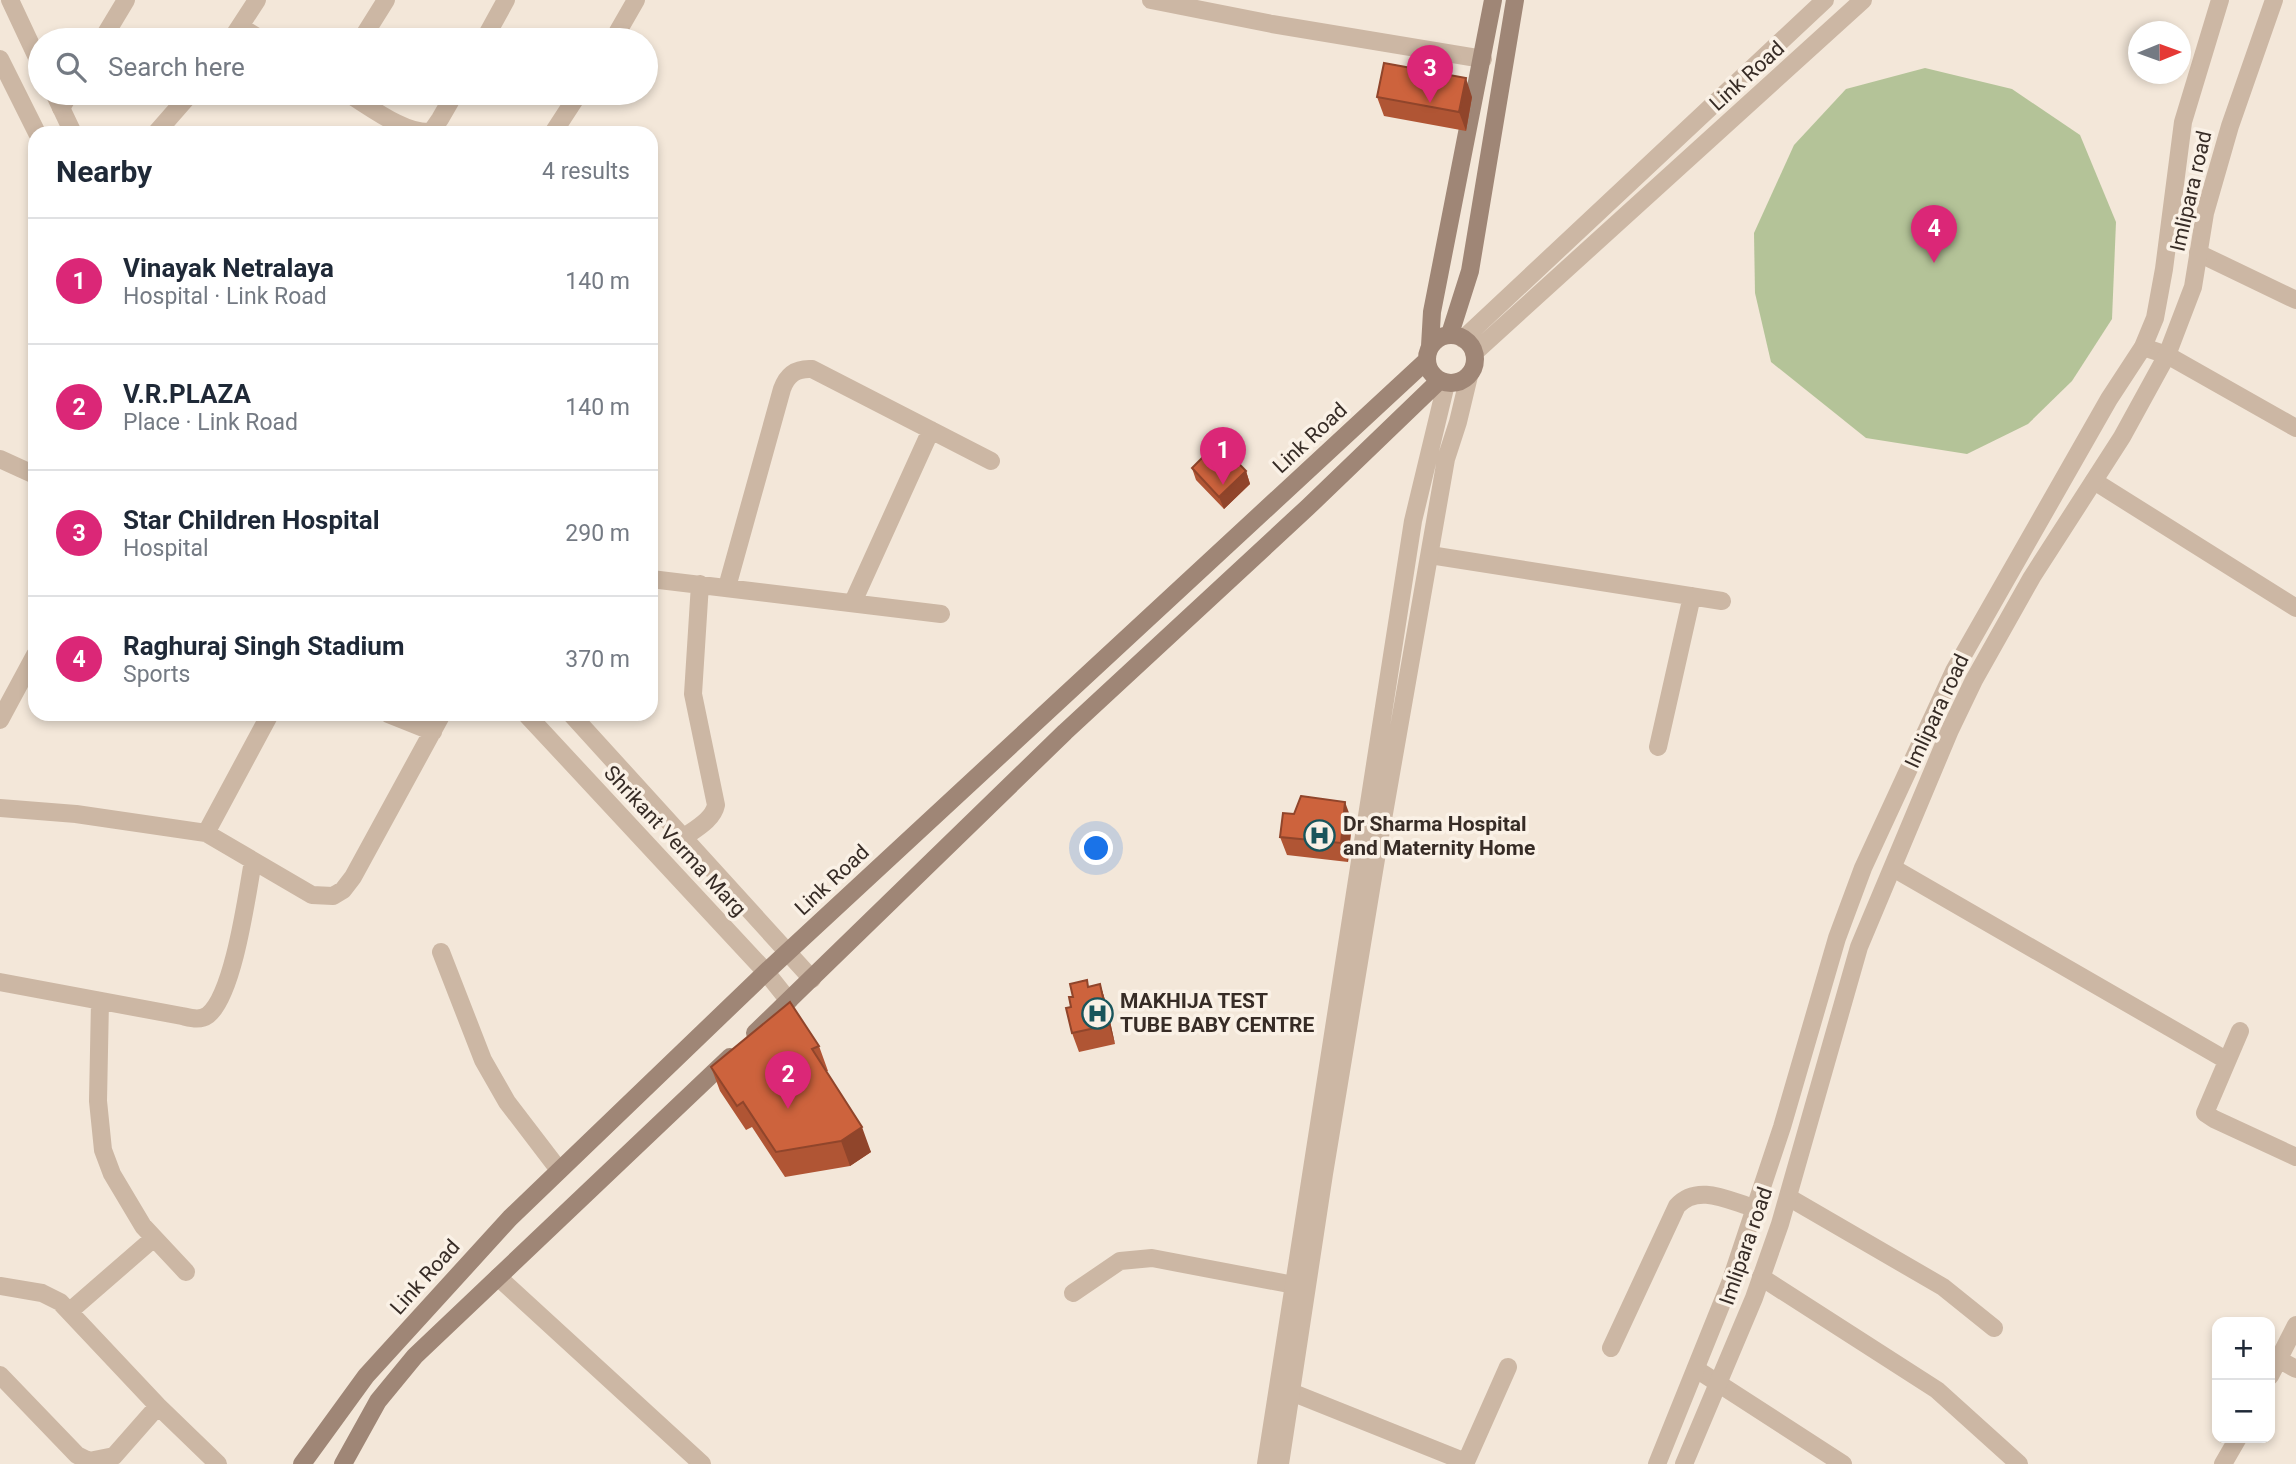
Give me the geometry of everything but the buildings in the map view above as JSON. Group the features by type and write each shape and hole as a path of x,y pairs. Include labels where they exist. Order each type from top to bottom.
{"main road":[{"path":"1493,0 1432,312 1428,353 1432,376 1443,382 1462,381 1473,369 1463,342 1470,271 1515,0"},
{"path":"1428,353 1435,340 1463,342"},
{"name":"Link Road","path":"302,1464 366,1376 510,1218 786,953 1428,353"},
{"path":"343,1464 379,1401 415,1356 812,979 1065,733 1443,382"}],"street":[{"path":"10,0 28,38"},
{"path":"109,28 126,0"},
{"path":"240,28 257,0"},
{"path":"368,28 386,0"},
{"path":"491,28 506,0"},
{"path":"620,28 636,0"},
{"path":"1151,0 1272,24 1483,59"},
{"name":"Link Road","path":"1463,342 1825,0"},
{"name":"Link Road","path":"1463,342 1863,0"},
{"name":"Imlipara road","path":"1657,1464 1730,1283 1782,1127 1842,926 1863,868 1954,671 2109,399 2143,347 2155,317 2164,270 2183,121 2220,0"},
{"name":"Imlipara road","path":"1684,1464 1761,1277 1788,1196 1859,947 1950,730 1974,680 2032,578 2122,437 2167,355 2193,287 2204,213 2230,126 2274,0"},
{"path":"0,59 34,126"},
{"path":"64,105 71,126"},
{"path":"162,126 180,105"},
{"path":"367,105 404,126"},
{"path":"435,126 448,105"},
{"path":"558,126 571,105"},
{"path":"2198,253 2296,300"},
{"path":"2143,347 2167,355 2296,428"},
{"path":"727,587 782,389 792,373 812,369 991,461"},
{"path":"1280,1464 1349,1023 1446,459 1469,376"},
{"path":"1266,1464 1413,521 1443,382"},
{"path":"853,601 930,430"},
{"path":"0,459 28,472"},
{"path":"2094,481 2296,608"},
{"path":"1430,555 1722,601"},
{"path":"658,580 853,601 941,614"},
{"path":"683,838 714,813 716,805 693,694 700,584"},
{"path":"1658,747 1692,596"},
{"path":"0,720 28,668"},
{"path":"206,832 266,721"},
{"path":"406,721 433,732"},
{"path":"0,808 76,814 206,832 312,895 333,896 343,890 353,877 438,721"},
{"name":"Shrikant Verma Marg","path":"533,721 766,972 789,1001"},
{"name":"Shrikant Verma Marg","path":"577,721 812,979"},
{"path":"0,982 197,1019 205,1017 219,997 236,953 253,861"},
{"path":"1893,868 2226,1060"},
{"path":"441,952 483,1060 507,1102 559,1170"},
{"path":"100,1001 98,1101 103,1150 111,1174 143,1226 186,1272"},
{"path":"2240,1031 2205,1113 2296,1157"},
{"path":"1611,1348 1677,1206 1683,1200 1693,1194 1705,1194 1754,1208"},
{"path":"1788,1196 1943,1287 1994,1328"},
{"path":"70,1311 154,1238"},
{"path":"1073,1293 1121,1261 1152,1258 1294,1285"},
{"path":"498,1277 702,1464"},
{"path":"1761,1277 1937,1390 2019,1464"},
{"path":"0,1286 42,1293 60,1302 158,1406 218,1464"},
{"path":"2275,1365 2296,1325"},
{"path":"2278,1359 2296,1369"},
{"path":"1291,1392 1465,1463 1508,1367"},
{"path":"1696,1369 1843,1464"},
{"path":"0,1375 76,1455 89,1461 114,1456 158,1406"},
{"path":"2223,1464 2235,1443"}],"green space":[{"path":"1925,68 2012,89 2080,135 2116,222 2112,319 2072,381 2028,424 1967,454 1866,438 1771,362 1755,293 1754,233 1794,145 1846,89"}],"place":[{"name":"Star Children Hospital","path":"1430,103"},
{"name":"Raghuraj Singh Stadium","path":"1934,263"},
{"name":"Vinayak Netralaya","path":"1223,485"},
{"name":"Dr Sharma Hospital and Maternity Home","path":"1320,836"},
{"name":"MAKHIJA TEST TUBE BABY CENTRE","path":"1097,1013"},
{"name":"V.R.PLAZA","path":"788,1109"}]}
